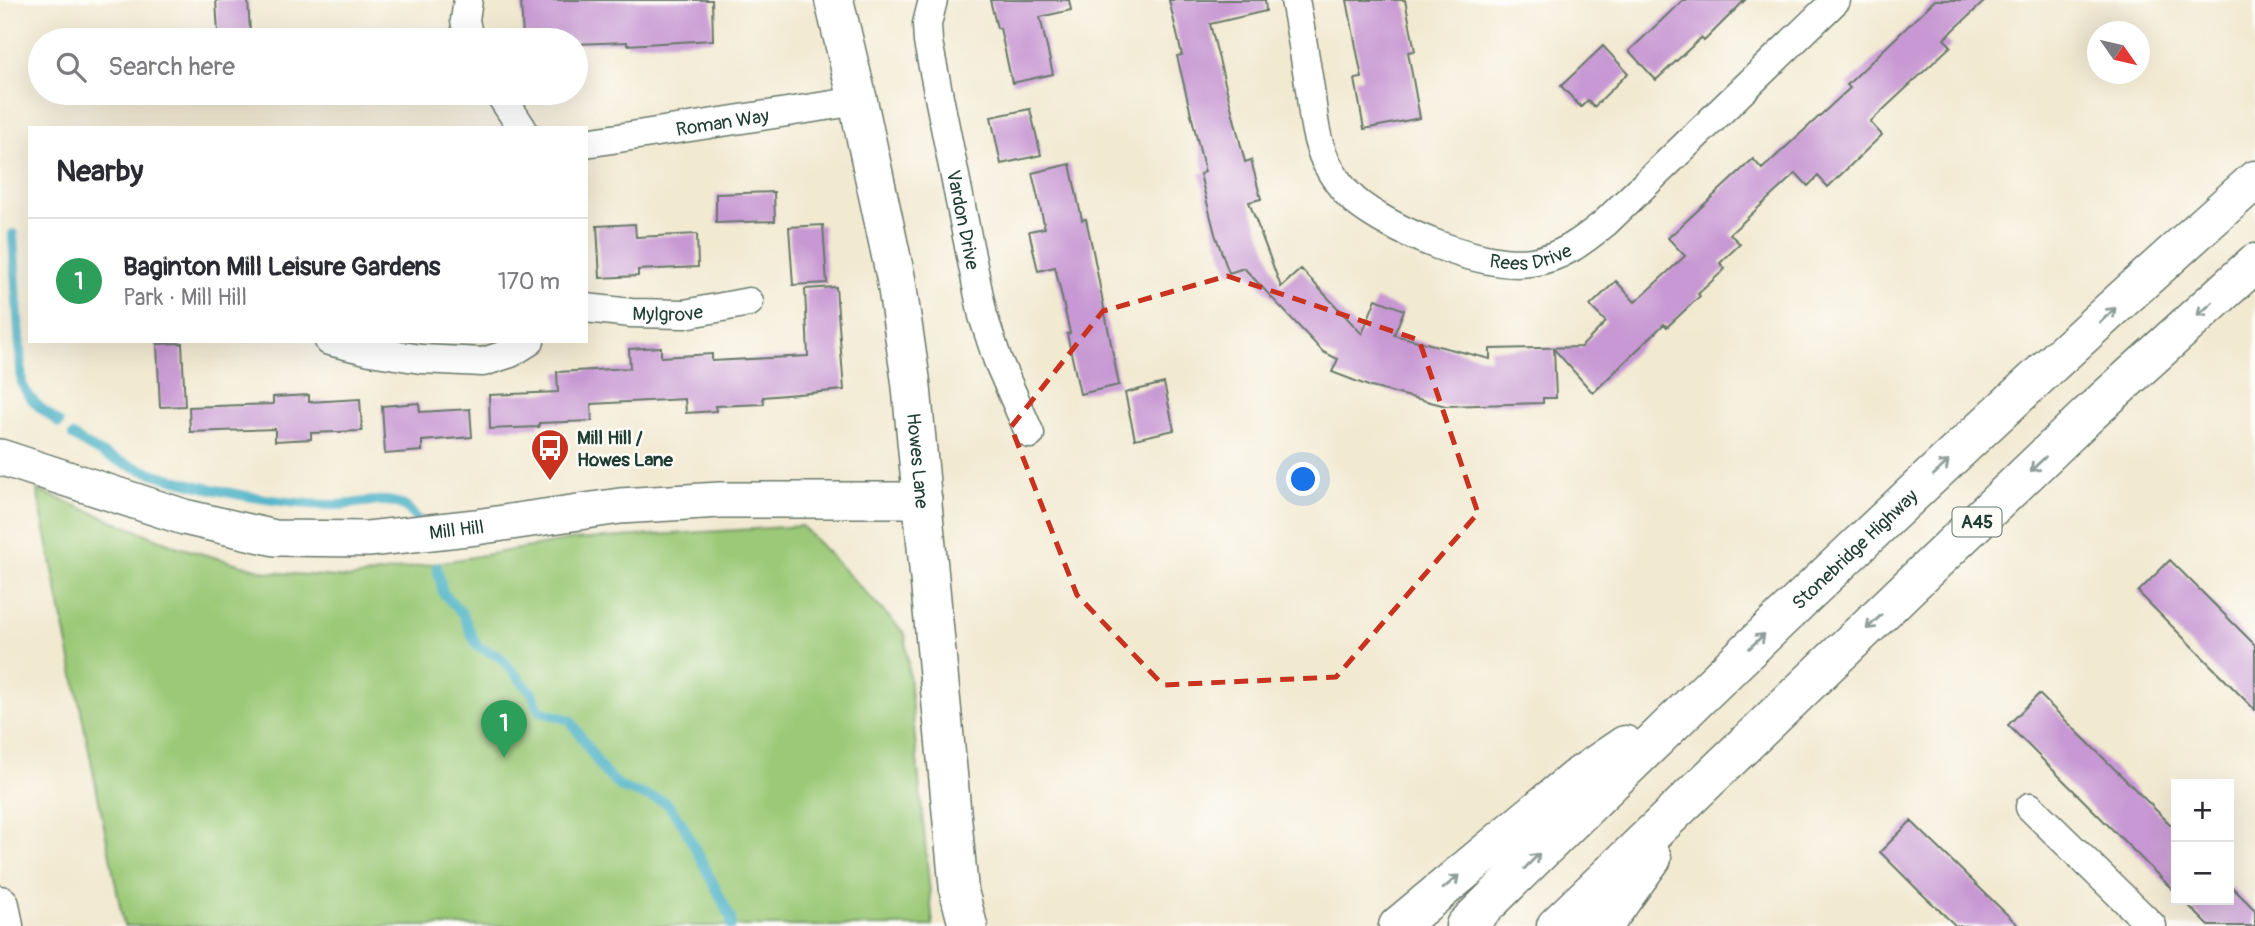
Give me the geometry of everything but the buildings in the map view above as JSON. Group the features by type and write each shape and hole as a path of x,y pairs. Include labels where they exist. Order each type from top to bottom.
{"main road":[{"name":"Howes Lane","path":"834,0 896,279 911,382 959,891 968,926"},
{"name":"Stonebridge Highway","path":"1465,926 1852,550 2255,180"},
{"name":"A45","path":"1556,926 2089,414 2255,263"},
{"path":"1398,926 1575,779 1707,688"},
{"path":"1603,926 1704,786"},
{"path":"0,905 4,926"}],"street":[{"path":"467,28 468,0"},
{"name":"Vardon Drive","path":"933,0 927,24 928,42 983,316 998,360 1030,434"},
{"name":"Rees Drive","path":"1295,0 1317,138 1328,166 1343,188 1374,215 1395,227 1482,259 1507,264 1533,262 1560,255 1583,241 1605,223 1836,0"},
{"name":"Roman Way","path":"588,143 858,101"},
{"path":"507,105 521,126"},
{"name":"Mylgrove","path":"588,308 631,313 685,313 749,302"},
{"path":"337,343 421,359 483,362 511,353 527,343"},
{"name":"Mill Hill","path":"0,457 184,517 275,538 368,539 476,527 620,506 707,501 924,500"},
{"path":"2030,807 2152,926"}],"highlighted area":[{"path":"1227,276 1419,340 1478,513 1336,677 1163,685 1077,595 1011,427 1103,311"}],"green space":[{"path":"37,490 178,547 267,572 350,578 571,540 802,526 905,634 933,926 124,926"}],"waterway":[{"path":"13,234 22,384 34,401 59,423"},
{"path":"73,436 97,451 127,464 198,486 305,504 393,502 407,508 418,521"},
{"path":"437,567 443,593 462,613 477,646 500,657 532,693 540,711 570,720 604,772 622,788 666,802 682,823 731,918 731,926"}],"place":[{"name":"Mill Hill / Howes Lane","path":"550,482"},
{"name":"Baginton Mill Leisure Gardens","path":"504,758"}]}
